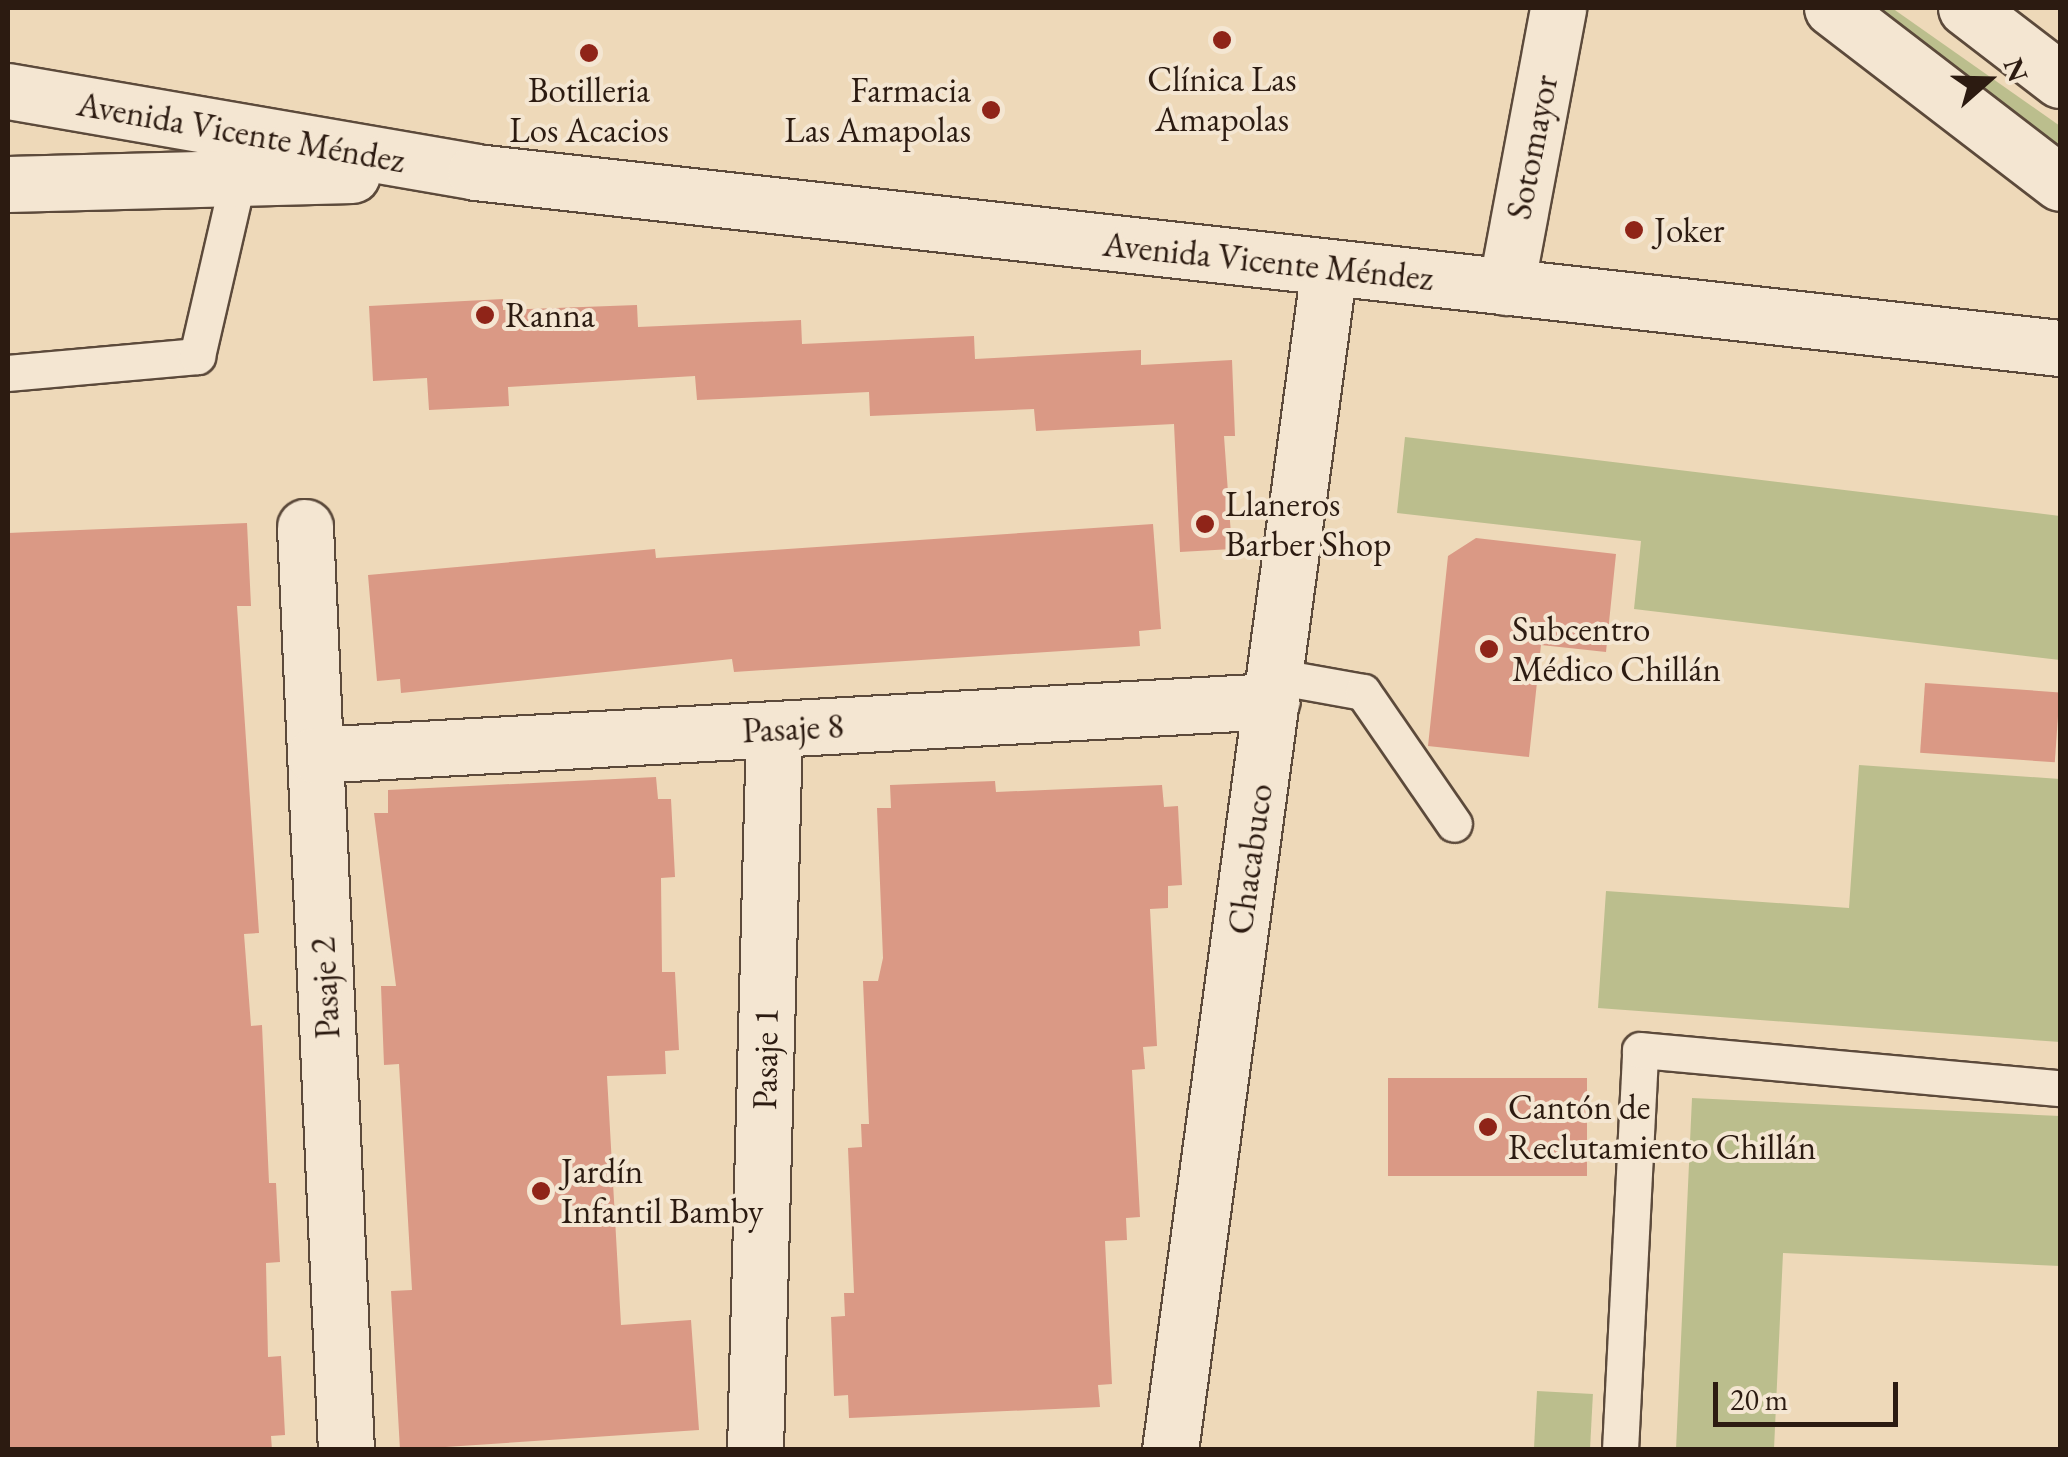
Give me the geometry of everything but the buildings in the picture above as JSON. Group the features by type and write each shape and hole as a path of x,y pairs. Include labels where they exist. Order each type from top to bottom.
{"street":[{"name":"Sotomayor","path":"1506,287 1558,8"},
{"path":"1832,8 2060,183"},
{"path":"1966,8 2060,80"},
{"name":"Avenida Vicente Méndez","path":"8,92 475,172 2060,348"},
{"name":"Avenida Vicente Méndez","path":"8,184 475,172"},
{"name":"Chacabuco","path":"1170,1450 1329,268"},
{"name":"Pasaje 2","path":"305,527 346,1450"},
{"name":"Pasaje 8","path":"315,755 774,729 1272,689"},
{"name":"Pasaje 1","path":"755,1450 774,729"}],"lane":[{"path":"8,372 197,356 238,178"},
{"path":"1272,689 1362,692 1454,824"},
{"path":"1620,1450 1640,1050 2060,1088"}],"green space":[{"path":"1843,8 1892,8 2060,126 2060,160"},
{"path":"1405,437 2060,516 2060,660 1634,609 1641,541 1397,513"},
{"path":"1859,765 2060,779 2060,1042 1598,1008 1606,891 1849,908"},
{"path":"1692,1098 2060,1116 2060,1266 1783,1253 1774,1449 1676,1449"},
{"path":"1537,1391 1593,1394 1590,1450 1534,1449"}],"place":[{"name":"Clínica Las Amapolas","path":"1222,40"},
{"name":"Botilleria Los Acacios","path":"589,53"},
{"name":"Farmacia Las Amapolas","path":"991,110"},
{"name":"Joker","path":"1634,230"},
{"name":"Ranna","path":"485,315"},
{"name":"Llaneros Barber Shop","path":"1205,524"},
{"name":"Subcentro Médico Chillán","path":"1489,649"},
{"name":"Cantón de Reclutamiento Chillán","path":"1488,1127"},
{"name":"Jardín Infantil Bamby","path":"541,1191"}]}
